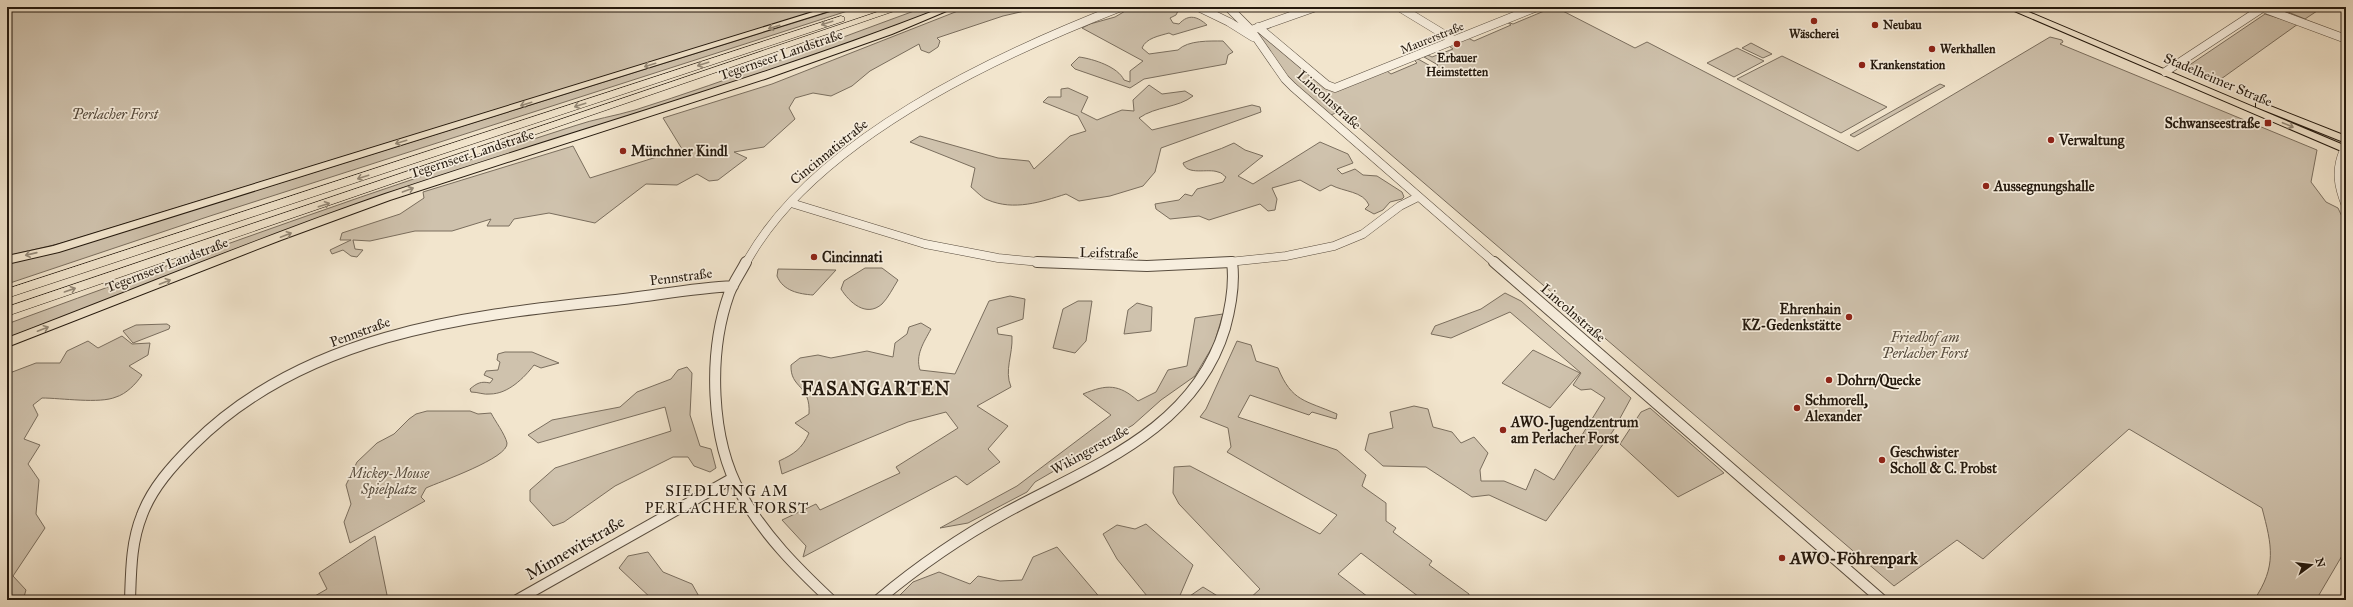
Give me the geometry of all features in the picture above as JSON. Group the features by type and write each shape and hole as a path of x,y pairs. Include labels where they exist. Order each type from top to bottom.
{"highway":[{"path":"7,294 877,7"},
{"path":"7,312 901,7"}],"main road":[{"name":"Tegernseer Landstraße","path":"7,260 63,246 838,7"},
{"name":"Tegernseer Landstraße","path":"7,344 379,200 438,179 788,70 952,7"},
{"name":"Stadelheimer Straße","path":"2009,7 2081,34"},
{"name":"Stadelheimer Straße","path":"2021,7 2346,147"}],"street":[{"name":"Cincinnatistraße","path":"831,600 797,568 760,526 733,478 721,436 716,394 717,353 725,311 733,286 762,237 791,203 820,175 858,145 908,110 957,81 1044,37 1121,7"},
{"name":"Lincolnstraße","path":"1198,7 1252,32 1293,87 1882,600"},
{"path":"1252,32 1316,7"},
{"path":"1399,7 1455,40"},
{"name":"Maurerstraße","path":"1335,88 1537,7"},
{"path":"2168,70 2262,7 2346,39"},
{"name":"Lincolnstraße","path":"1227,8 1252,32 1327,85 1335,88"},
{"path":"2346,147 2337,165 2336,174 2346,206"},
{"name":"Leifstraße","path":"791,203 924,244 986,256 1045,263 1106,267 1166,266 1232,262 1295,255 1334,247 1362,235 1385,220 1398,208 1418,197"},
{"name":"Wikingerstraße","path":"878,600 937,552 1031,498 1124,450 1169,416 1201,380 1218,353 1225,334 1232,297 1232,262"},
{"name":"Pennstraße","path":"130,600 136,533 149,498 168,472 196,441 219,419 264,388 357,347 422,327 488,315 707,287 733,286"},
{"name":"Minnewitstraße","path":"517,600 733,478"}],"green space":[{"name":"Perlacher Forst","path":"7,7 830,7 62,243 7,256"},
{"path":"845,7 860,7 210,216 7,284 7,263 71,248"},
{"path":"925,7 944,7 833,50 440,177 7,338 7,324 289,222 503,149 582,124 635,110 708,86"},
{"path":"968,7 1042,7 1003,16 937,38 940,41 938,47 929,53 921,50 919,44 870,71 852,86 831,96 813,93 795,98 789,108 795,119 764,147 734,152 747,158 718,180 709,181 697,174 677,185 646,184 595,223 549,213 514,219 509,226 487,226 491,219 452,231 415,231 370,241 353,240 355,249 363,250 357,257 351,256 343,250 332,254 330,250 351,240 340,240 342,233 400,214 424,198 423,192 573,146 590,178 682,149 663,118 772,84"},
{"path":"1132,7 1180,7 1176,15 1170,18 1173,23 1179,24 1186,18 1193,17 1207,25 1173,35 1169,33 1157,36 1146,42 1142,48 1149,54 1178,50 1187,44 1212,41 1223,41 1233,52 1228,55 1226,64 1144,79 1130,88 1075,69 1071,65 1079,57 1085,58 1105,64 1117,71 1124,80 1130,82 1130,71 1143,61 1082,28 1090,24 1115,17"},
{"name":"Friedhof am Perlacher Forst","path":"1546,7 1555,7 1635,48 1647,42 1858,151 2050,37 2062,40 2063,42 2060,44 2317,150 2311,182 2326,202 2338,208 2346,225 2346,549 2316,600 2254,600 2266,577 2270,556 2270,545 2262,508 2129,429 1983,559 1957,540 1894,586 1340,111 1331,115 1288,78 1257,34 1261,33 1330,89 1387,71 1391,74 1417,63 1414,60 1418,59 1434,68 1438,65 1424,57 1428,55 1432,57 1453,49 1449,46 1468,38 1474,41 1511,25 1507,22 1513,24 1549,9"},
{"path":"2276,7 2323,7 2305,19"},
{"path":"2265,14 2298,24 2221,79 2188,66"},
{"path":"1751,43 1772,54 1763,58 1742,48"},
{"path":"1737,48 1764,61 1734,77 1707,63"},
{"path":"1782,56 1887,107 1841,133 1737,79"},
{"path":"1940,84 1945,86 1854,137 1850,135"},
{"path":"1149,85 1162,94 1185,91 1193,96 1181,103 1152,111 1139,118 1152,130 1252,105 1260,107 1261,112 1161,148 1155,172 1143,186 1110,196 1079,201 1066,194 1047,200 1018,205 1008,205 988,200 971,187 975,168 910,142 920,136 998,158 1029,161 1034,169 1070,136 1086,131 1078,116 1043,102 1048,97 1061,97 1061,89 1068,88 1088,97 1081,112 1097,120 1122,110 1134,111 1133,100"},
{"path":"1320,142 1348,154 1353,163 1337,169 1342,174 1355,169 1363,175 1377,176 1402,192 1404,197 1402,199 1390,202 1383,210 1374,214 1365,209 1369,205 1366,200 1358,194 1331,185 1320,191 1300,180 1272,188 1277,199 1275,210 1268,211 1260,204 1209,220 1199,216 1170,219 1156,209 1155,204 1179,200 1185,194 1192,196 1197,189 1223,182 1226,177 1214,171 1193,171 1185,167 1183,163 1189,160 1234,143 1245,150 1263,156 1238,176 1253,184"},
{"path":"865,268 882,268 898,280 882,304 876,308 864,309 858,307 844,294 841,289 844,281"},
{"path":"778,269 836,270 813,295 797,293 787,288 777,276"},
{"path":"1505,293 1521,301 1631,398 1613,431 1546,521 1489,495 1472,497 1426,467 1383,466 1365,450 1369,434 1393,428 1390,412 1414,406 1428,409 1433,427 1452,432 1461,443 1474,437 1488,453 1480,470 1481,481 1504,481 1526,490 1535,469 1554,480 1605,398 1591,389 1581,390 1573,385 1581,373 1510,312 1451,338 1431,334 1435,326 1481,309"},
{"path":"1010,296 1025,299 1023,319 997,328 998,334 1012,336 1008,375 1011,387 977,406 1008,426 988,449 1000,462 967,485 956,476 803,557 806,546 782,520 816,504 820,510 900,473 896,467 958,428 946,412 908,422 782,474 779,461 797,450 809,433 795,423 809,414 809,404 804,392 794,379 791,365 800,358 818,355 831,358 867,351 893,357 895,343 907,334 909,327 921,323 931,329 919,354 920,370 955,374 989,301"},
{"path":"1078,301 1092,301 1086,341 1075,353 1053,348 1063,309"},
{"path":"1137,303 1152,307 1151,331 1124,334 1128,310"},
{"path":"1223,314 1214,344 1195,376 1161,400 1133,425 1035,482 1027,492 968,523 940,528 1017,486 1111,415 1083,394 1099,388 1112,387 1125,391 1138,401 1156,392 1168,370 1187,366 1195,318"},
{"path":"167,324 170,326 169,329 133,343 123,331 136,325"},
{"path":"122,336 132,344 150,343 148,355 129,366 142,375 127,391 120,396 100,400 42,398 33,405 38,415 24,439 40,445 28,464 39,480 36,514 45,528 13,576 26,590 23,600 7,600 7,374 36,363 60,363 67,351 88,341 98,348"},
{"path":"1237,341 1251,345 1256,361 1278,368 1283,379 1294,394 1308,402 1337,414 1336,419 1312,412 1309,415 1250,395 1238,417 1337,450 1366,475 1362,486 1386,503 1386,521 1396,528 1393,532 1432,561 1429,565 1469,594 1469,600 1423,600 1361,553 1338,574 1372,600 1248,600 1260,589 1179,504 1173,493 1174,467 1190,466 1320,534 1337,515 1227,452 1231,447 1228,428 1200,417 1206,409"},
{"path":"1533,350 1580,373 1550,408 1502,383"},
{"path":"505,352 532,352 559,363 541,368 534,365 515,384 497,393 488,394 471,392 470,389 477,384 482,382 490,383 493,379 484,375 486,371 498,370 500,362 497,360 498,354"},
{"path":"687,367 692,373 690,415 700,446 711,449 716,468 710,472 694,466 688,457 673,457 615,486 564,522 553,526 530,501 530,490 555,468 671,431 665,407 538,443 528,435 552,420 620,407 637,392 671,379 678,370"},
{"path":"1650,408 1724,473 1678,497 1620,444 1641,412"},
{"name":"Mickey-Mouse Spielplatz","path":"427,411 470,411 478,414 491,413 506,439 507,443 505,449 497,456 472,469 426,488 421,497 425,501 350,543 344,522 351,504 346,485 357,462 377,443 394,434 409,419 416,414"},
{"path":"1146,524 1193,565 1178,600 1144,600 1147,596 1117,559 1103,534 1117,525 1135,529"},
{"path":"375,536 388,600 308,600 327,589 319,573"},
{"path":"1057,547 1102,600 895,600 913,582 939,572 970,584 978,576 1000,581 1022,580 1033,557"},
{"path":"648,552 663,572 692,584 701,600 653,600 619,568 628,556"},
{"path":"1203,587 1224,600 1184,600"}],"place":[{"name":"Wäscherei","path":"1814,21"},
{"name":"Neubau","path":"1875,25"},
{"name":"Erbauer Heimstetten","path":"1457,44"},
{"name":"Werkhallen","path":"1932,49"},
{"name":"Krankenstation","path":"1862,65"},
{"name":"Schwanseestraße","path":"2268,123"},
{"name":"Verwaltung","path":"2051,140"},
{"name":"Münchner Kindl","path":"623,151"},
{"name":"Aussegnungshalle","path":"1986,186"},
{"name":"Cincinnati","path":"814,257"},
{"name":"Ehrenhain KZ-Gedenkstätte","path":"1849,317"},
{"name":"Dohrn/Quecke","path":"1829,380"},
{"name":"Schmorell, Alexander","path":"1797,408"},
{"name":"AWO-Jugendzentrum am Perlacher Forst","path":"1503,430"},
{"name":"Geschwister Scholl & C. Probst","path":"1882,460"},
{"name":"AWO-Föhrenpark","path":"1782,558"}],"district":[{"name":"FASANGARTEN","path":"876,389"},
{"name":"SIEDLUNG AM PERLACHER FORST","path":"727,500"}]}
